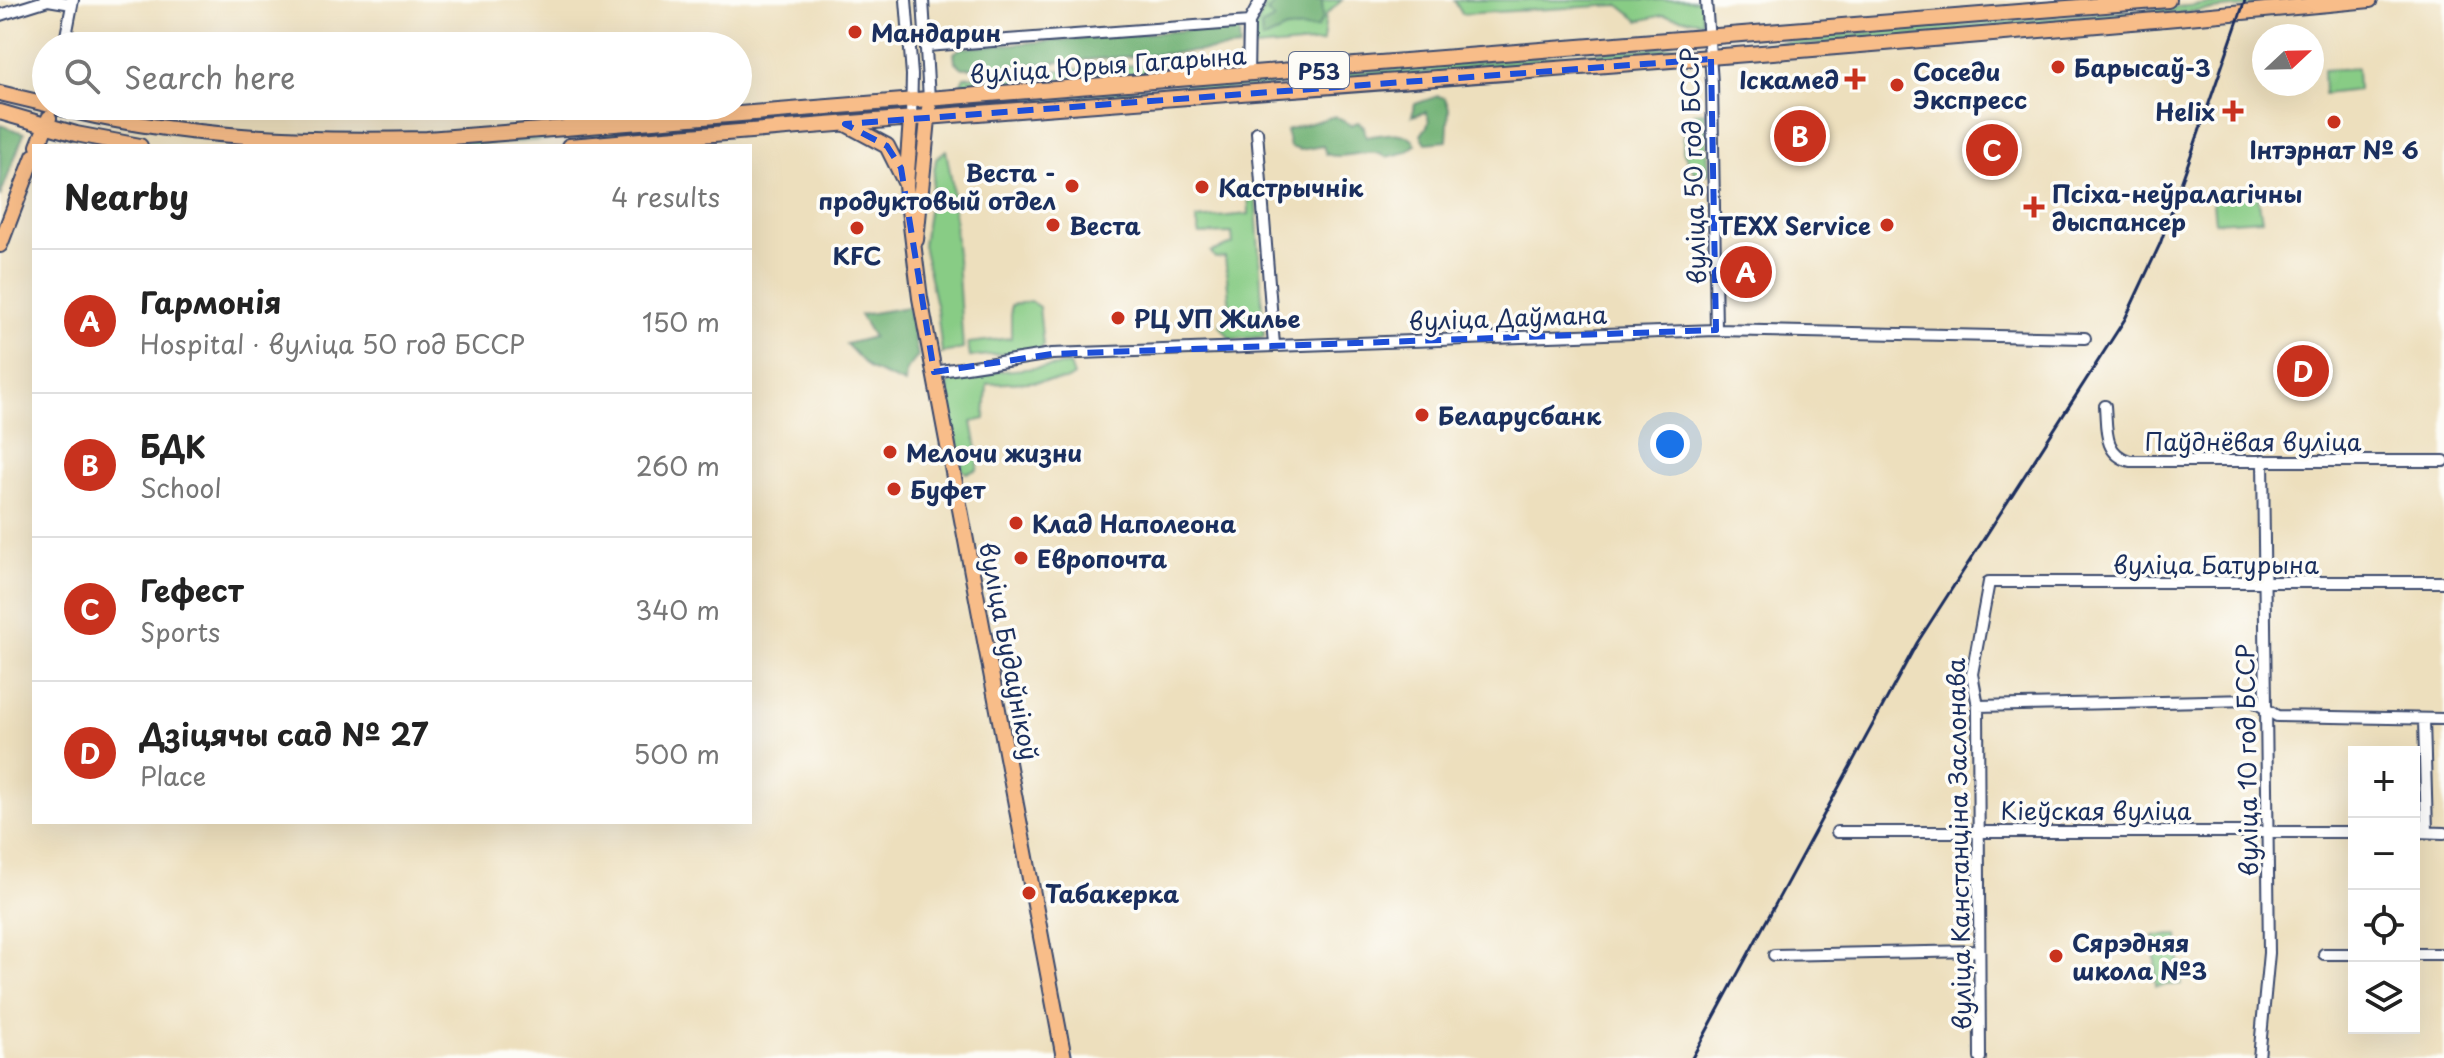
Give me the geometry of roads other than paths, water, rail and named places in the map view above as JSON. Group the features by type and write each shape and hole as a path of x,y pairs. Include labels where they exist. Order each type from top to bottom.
{"main road":[{"name":"вуліца Юрыя Гагарына","path":"752,114 2168,0"},
{"name":"вуліца Юрыя Гагарына","path":"594,144 1459,75 1711,59 2370,0"},
{"path":"0,93 32,101"},
{"name":"вуліца Будаўнікоў","path":"914,252 929,99"},
{"path":"0,112 131,144"},
{"name":"вуліца Будаўнікоў","path":"911,119 906,186 914,252 1064,1058"},
{"path":"39,144 48,120"},
{"name":"вуліца Юрыя Гагарына","path":"129,120 195,132 277,139 367,141 537,133 685,120"},
{"path":"845,124 887,146 901,168 906,186"},
{"path":"0,245 32,161"}],"street":[{"path":"0,15 48,0 73,2 67,32"},
{"name":"вуліца Будаўнікоў","path":"906,0 911,119"},
{"name":"вуліца Будаўнікоў","path":"923,0 929,99"},
{"path":"1248,75 1249,22 1261,0"},
{"name":"вуліца 50 год БССР","path":"1706,0 1711,59 1716,330"},
{"path":"926,46 1249,22"},
{"path":"1257,132 1274,345"},
{"name":"вуліца Даўмана","path":"934,372 1052,354 1716,330 2085,338"},
{"name":"Паўднёвая вуліца","path":"2105,406 2109,446 2122,459 2444,461"},
{"name":"вуліца 10 год БССР","path":"2259,1058 2269,953 2263,460"},
{"name":"вуліца Батурына","path":"1989,582 2444,582"},
{"name":"вуліца Канстанціна Заслонава","path":"1980,1058 1978,706 1972,674 1989,582"},
{"path":"1978,706 2252,700 2277,716 2444,719"},
{"path":"2424,719 2427,832"},
{"name":"Кіеўская вуліца","path":"1837,832 1977,829 2348,832"},
{"path":"2420,832 2444,833"},
{"path":"1774,955 1977,951"},
{"path":"2324,954 2348,954"},
{"path":"2420,954 2444,954"}],"railway":[{"path":"1692,1058 1917,643 2125,319 2160,244 2245,0"}],"place":[{"name":"Мандарин","path":"855,32"},
{"name":"Барысаў-3","path":"2058,67"},
{"name":"Іскамед","path":"1855,79"},
{"name":"Соседи Экспресс","path":"1897,85"},
{"name":"Helix","path":"2233,111"},
{"name":"Інтэрнат № 6","path":"2334,122"},
{"name":"БДК","path":"1800,136"},
{"name":"Гефест","path":"1992,150"},
{"name":"Веста - продуктовый отдел","path":"1072,186"},
{"name":"Кастрычнік","path":"1202,187"},
{"name":"Псіха-неўралагічны дыспансер","path":"2034,207"},
{"name":"Веста","path":"1053,225"},
{"name":"TEXX Service","path":"1887,225"},
{"name":"KFC","path":"857,228"},
{"name":"Гармонія","path":"1746,272"},
{"name":"РЦ УП Жилье","path":"1118,318"},
{"name":"Дзіцячы сад № 27","path":"2303,371"},
{"name":"Беларусбанк","path":"1422,415"},
{"name":"Мелочи жизни","path":"890,452"},
{"name":"Буфет","path":"894,489"},
{"name":"Клад Наполеона","path":"1016,523"},
{"name":"Европочта","path":"1021,558"},
{"name":"Табакерка","path":"1029,893"},
{"name":"Сярэдняя школа №3","path":"2056,956"}]}
